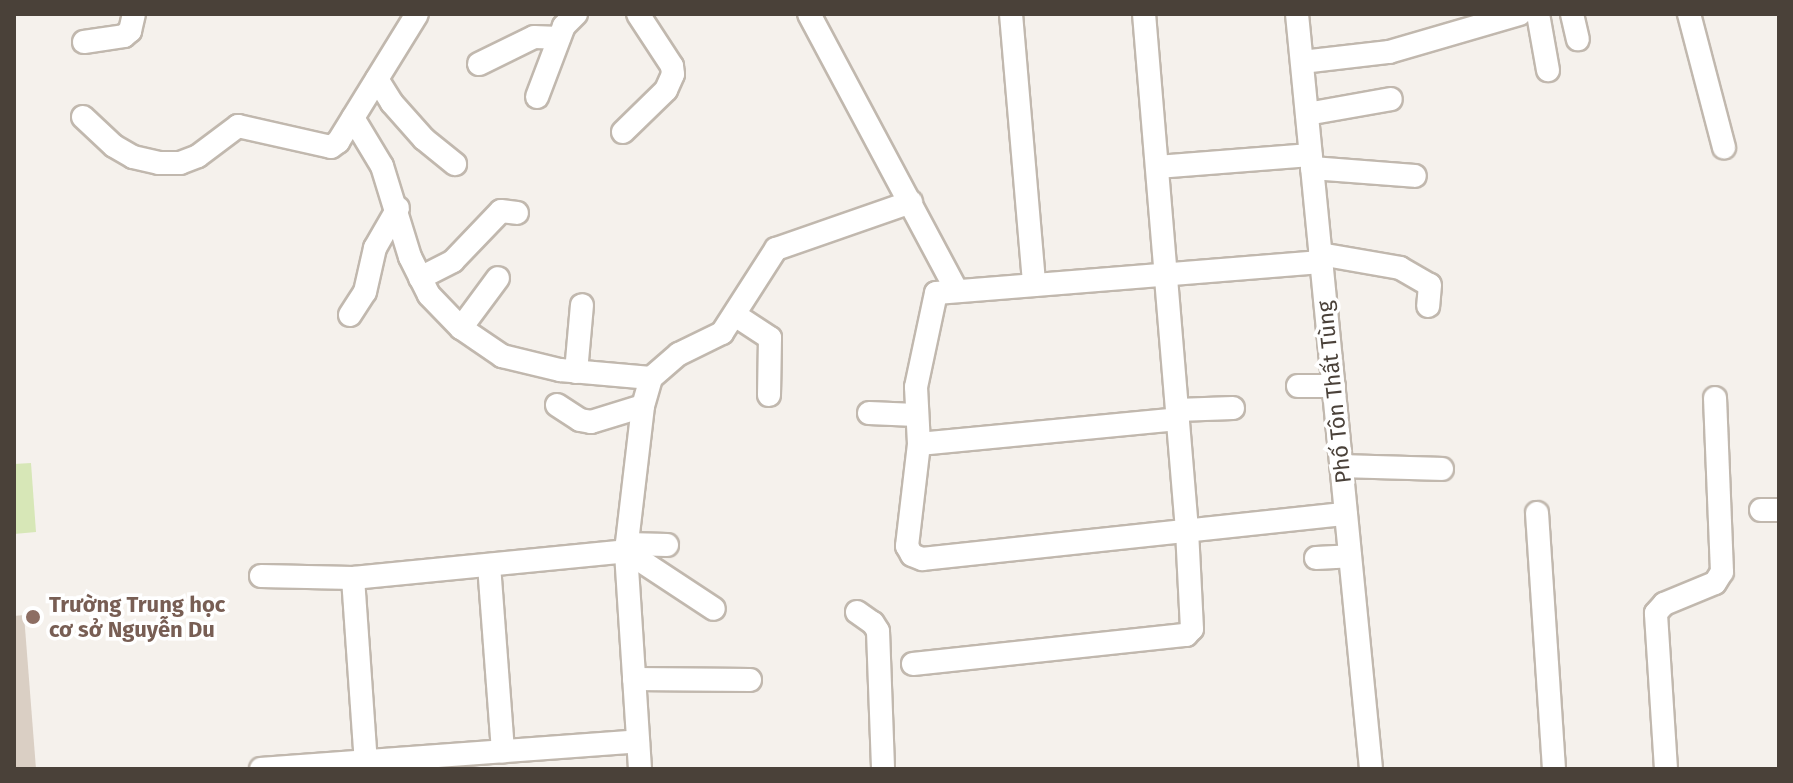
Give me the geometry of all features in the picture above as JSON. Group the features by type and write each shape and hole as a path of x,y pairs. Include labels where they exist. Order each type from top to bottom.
{"street":[{"path":"84,42 124,36 134,14"},
{"path":"83,117 114,146 133,157 159,163 180,163 198,156 238,126 331,147 338,142 417,14"},
{"path":"537,97 564,26 576,14"},
{"path":"623,132 666,90 673,74 672,66 638,14"},
{"path":"809,14 957,291"},
{"path":"1011,14 1034,285"},
{"path":"913,664 1186,635 1194,620 1144,14"},
{"name":"Phố Tôn Thất Tùng","path":"1297,14 1371,769"},
{"path":"1302,62 1389,52 1520,14"},
{"path":"1538,14 1548,70"},
{"path":"1572,14 1578,39"},
{"path":"1689,14 1724,147"},
{"path":"479,64 534,37 559,38"},
{"path":"377,79 392,103 424,139 455,164"},
{"path":"1307,114 1391,99"},
{"path":"353,118 382,166 398,208 410,257 420,278 429,295 461,328 502,356 576,372 651,378"},
{"path":"1157,167 1312,161 1415,176"},
{"path":"640,769 626,548 643,406 651,378 671,359 722,333 776,249 911,202"},
{"path":"350,315 365,292 375,248 398,208"},
{"path":"420,278 453,261 501,211 517,213"},
{"path":"1346,514 916,557 907,546 919,444 916,415 920,364 936,293 1321,258 1400,268 1430,285 1428,306"},
{"path":"461,328 498,278"},
{"path":"576,372 582,305"},
{"path":"735,315 770,338 769,395"},
{"path":"1298,386 1334,386"},
{"path":"1666,769 1656,613 1664,604 1715,583 1722,572 1715,398"},
{"path":"557,405 580,420 591,422 643,406"},
{"path":"919,444 1233,408"},
{"path":"869,413 916,415"},
{"path":"1342,466 1442,469"},
{"path":"1537,513 1554,769"},
{"path":"261,576 353,578 667,545"},
{"path":"626,548 714,609"},
{"path":"1316,558 1350,556"},
{"path":"489,565 503,751"},
{"path":"353,578 366,762"},
{"path":"857,612 873,623 878,631 883,769"},
{"path":"634,679 750,680"},
{"path":"261,769 638,741"}],"green space":[{"path":"31,463 36,532 14,534 14,464"}],"building":[{"path":"24,615 36,769 14,769 14,616"}],"place":[{"name":"Trường Trung học cơ sở Nguyễn Du","path":"33,617"}]}
